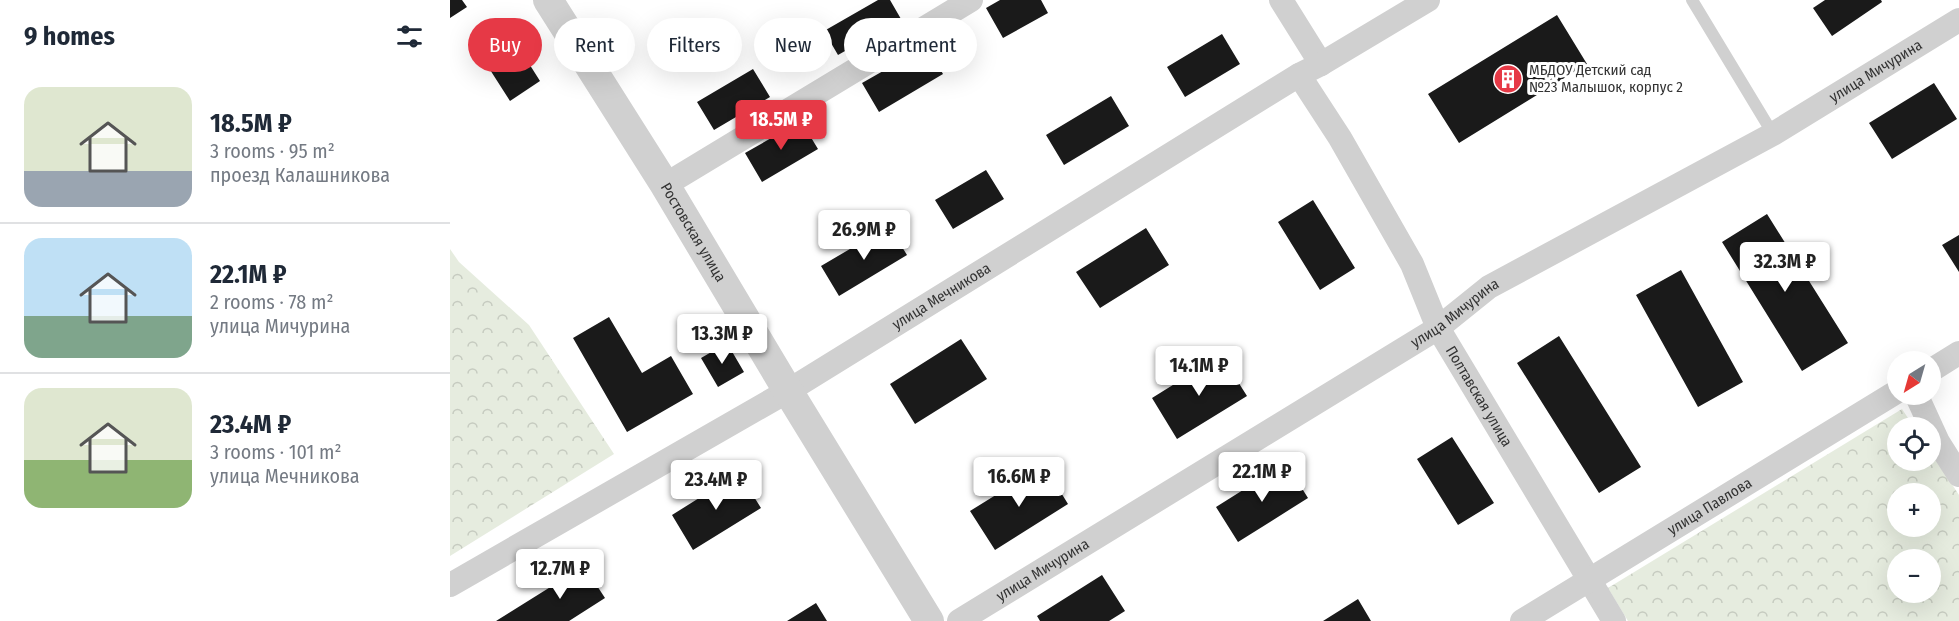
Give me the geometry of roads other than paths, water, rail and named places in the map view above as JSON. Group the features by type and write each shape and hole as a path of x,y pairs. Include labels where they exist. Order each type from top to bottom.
{"street":[{"name":"Ростовская улица","path":"548,0 665,185 788,392 929,621"},
{"path":"665,185 971,0"},
{"path":"1281,0 1321,64"},
{"name":"улица Мечникова","path":"450,585 788,392 1299,75 1428,0"},
{"name":"улица Мичурина","path":"959,621 1438,328 1489,287 1773,134 1959,20"},
{"name":"Полтавская улица","path":"1299,75 1340,138 1412,264 1438,328 1614,621"},
{"path":"1941,364 1959,353"},
{"name":"улица Павлова","path":"1522,621 1887,398"},
{"path":"1921,405 1938,442 1959,475"}],"lane":[{"path":"1692,0 1773,134"}],"place":[{"name":"МБДОУ Детский сад №23 Малышок, корпус 2","path":"1508,79"}]}
